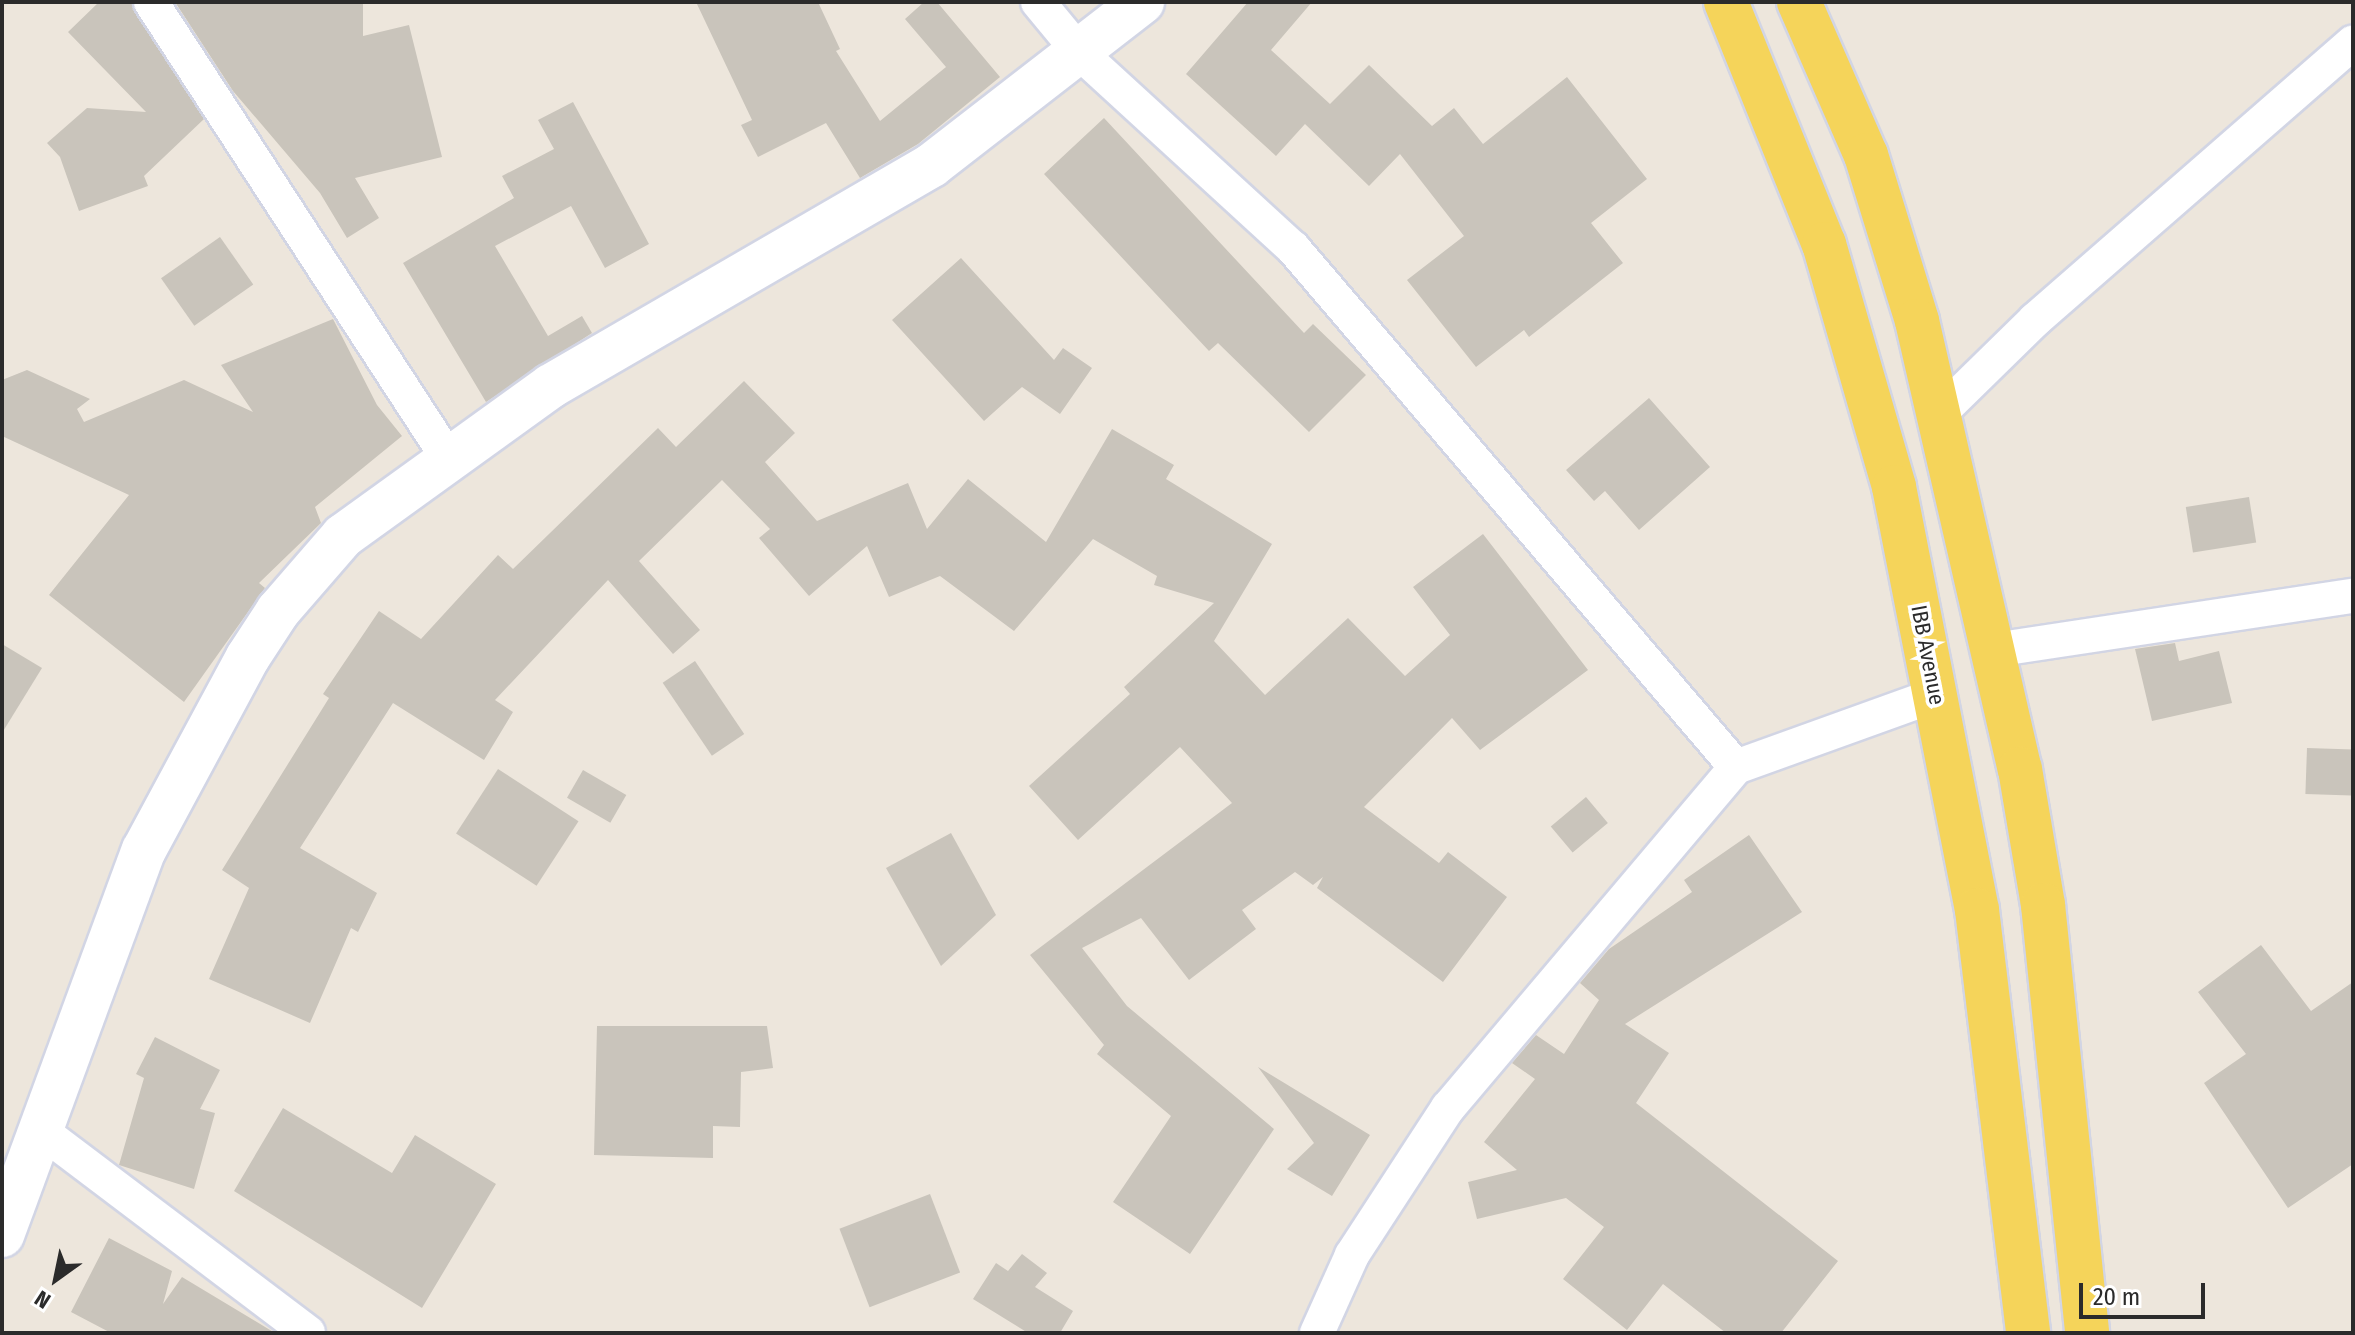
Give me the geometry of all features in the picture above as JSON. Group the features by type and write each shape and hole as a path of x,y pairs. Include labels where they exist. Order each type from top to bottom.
{"main road":[{"name":"IBB Avenue","path":"1726,2 1824,244 1894,487 1977,910 2028,1333"},
{"path":"1799,2 1866,155 1939,414 1994,650 2043,905 2087,1333"}],"street":[{"path":"151,2 448,458"},
{"path":"1038,2 1080,53 1293,248 1736,767"},
{"path":"2,1235 144,850 248,657 278,611 343,536 551,386 932,165 1142,2"},
{"path":"1939,414 2035,320 2353,43"},
{"path":"1994,650 2353,596"},
{"path":"1317,1333 1352,1255 1448,1108 1736,767 1936,695"},
{"path":"40,1130 308,1333"}],"building":[{"path":"99,2 131,2 204,119 144,176 148,186 79,211 60,157 47,143 87,108 146,112 68,32"},
{"path":"175,2 363,2 363,36 409,25 442,157 355,178 379,218 347,238 320,193 233,91"},
{"path":"696,2 818,2 840,49 836,51 880,121 946,67 905,19 924,2 937,2 1000,77 918,144 860,178 826,123 758,157 741,125 752,120"},
{"path":"1248,2 1312,2 1271,50 1330,104 1369,65 1432,126 1454,108 1483,144 1567,77 1647,179 1591,223 1623,263 1529,337 1524,330 1476,367 1407,280 1464,236 1400,154 1369,186 1305,124 1276,156 1186,74"},
{"path":"573,102 649,244 605,268 571,206 495,246 548,336 582,316 592,333 486,402 403,263 514,198 502,176 554,149 538,120"},
{"path":"1104,118 1304,333 1313,324 1366,375 1309,432 1218,343 1209,351 1044,174"},
{"path":"220,237 253,285 194,326 161,278"},
{"path":"961,258 1054,360 1063,348 1092,368 1060,414 1022,387 984,421 892,320"},
{"path":"333,319 377,405 402,436 315,507 321,523 259,583 265,588 184,702 49,595 129,495 2,436 2,380 27,370 90,399 77,409 84,422 184,380 253,412 221,365"},
{"path":"744,381 795,433 765,462 817,521 908,483 927,529 968,479 1046,542 1112,429 1174,465 1166,479 1272,544 1214,641 1265,695 1348,618 1405,676 1450,635 1413,587 1483,534 1588,670 1480,750 1452,718 1364,807 1439,863 1448,852 1507,897 1443,982 1317,888 1323,877 1313,885 1295,872 1242,910 1256,929 1189,980 1141,918 1082,948 1127,1006 1274,1129 1190,1254 1113,1202 1171,1116 1097,1054 1104,1045 1030,955 1232,803 1180,747 1078,840 1029,786 1130,694 1124,687 1214,603 1154,585 1157,576 1093,539 1014,631 940,576 889,597 867,546 809,596 759,538 770,529 722,480 639,561 700,630 673,654 608,580 495,700 513,712 484,760 393,703 300,848 377,893 358,932 351,928 310,1023 209,979 249,888 222,870 329,698 323,694 379,611 421,639 498,555 513,569 658,428 676,447"},
{"path":"1649,398 1710,467 1639,530 1605,491 1594,501 1566,470"},
{"path":"2249,497 2256,542 2193,552 2186,507"},
{"path":"2175,643 2179,661 2219,651 2232,703 2152,721 2135,649"},
{"path":"2,644 42,668 2,733"},
{"path":"695,661 744,734 712,756 663,683"},
{"path":"2307,748 2353,750 2351,796 2305,794"},
{"path":"498,769 579,821 537,886 456,834"},
{"path":"583,770 626,795 610,823 567,798"},
{"path":"1586,797 1608,823 1573,853 1551,827"},
{"path":"951,833 996,915 941,966 886,868"},
{"path":"1749,835 1802,912 1625,1024 1669,1053 1636,1103 1838,1261 1781,1333 1726,1333 1663,1284 1627,1330 1563,1279 1604,1227 1566,1198 1477,1219 1468,1182 1517,1170 1484,1142 1535,1079 1512,1063 1536,1035 1564,1054 1599,1000 1580,983 1609,949 1692,892 1684,880"},
{"path":"2261,945 2311,1011 2353,982 2353,1164 2288,1208 2204,1083 2246,1054 2198,992"},
{"path":"597,1026 767,1026 773,1068 741,1072 740,1127 713,1126 713,1158 594,1155"},
{"path":"155,1037 220,1070 200,1109 215,1113 194,1189 119,1165 144,1078 136,1074"},
{"path":"1258,1067 1370,1135 1332,1196 1287,1169 1314,1143"},
{"path":"283,1108 392,1173 415,1135 496,1184 422,1308 234,1191"},
{"path":"930,1194 960,1272 870,1307 839,1229"},
{"path":"109,1238 172,1271 163,1304 182,1277 275,1333 111,1333 71,1312"},
{"path":"1022,1254 1047,1273 1035,1287 1073,1311 1060,1333 1028,1333 973,1299 996,1263 1008,1271"}]}
